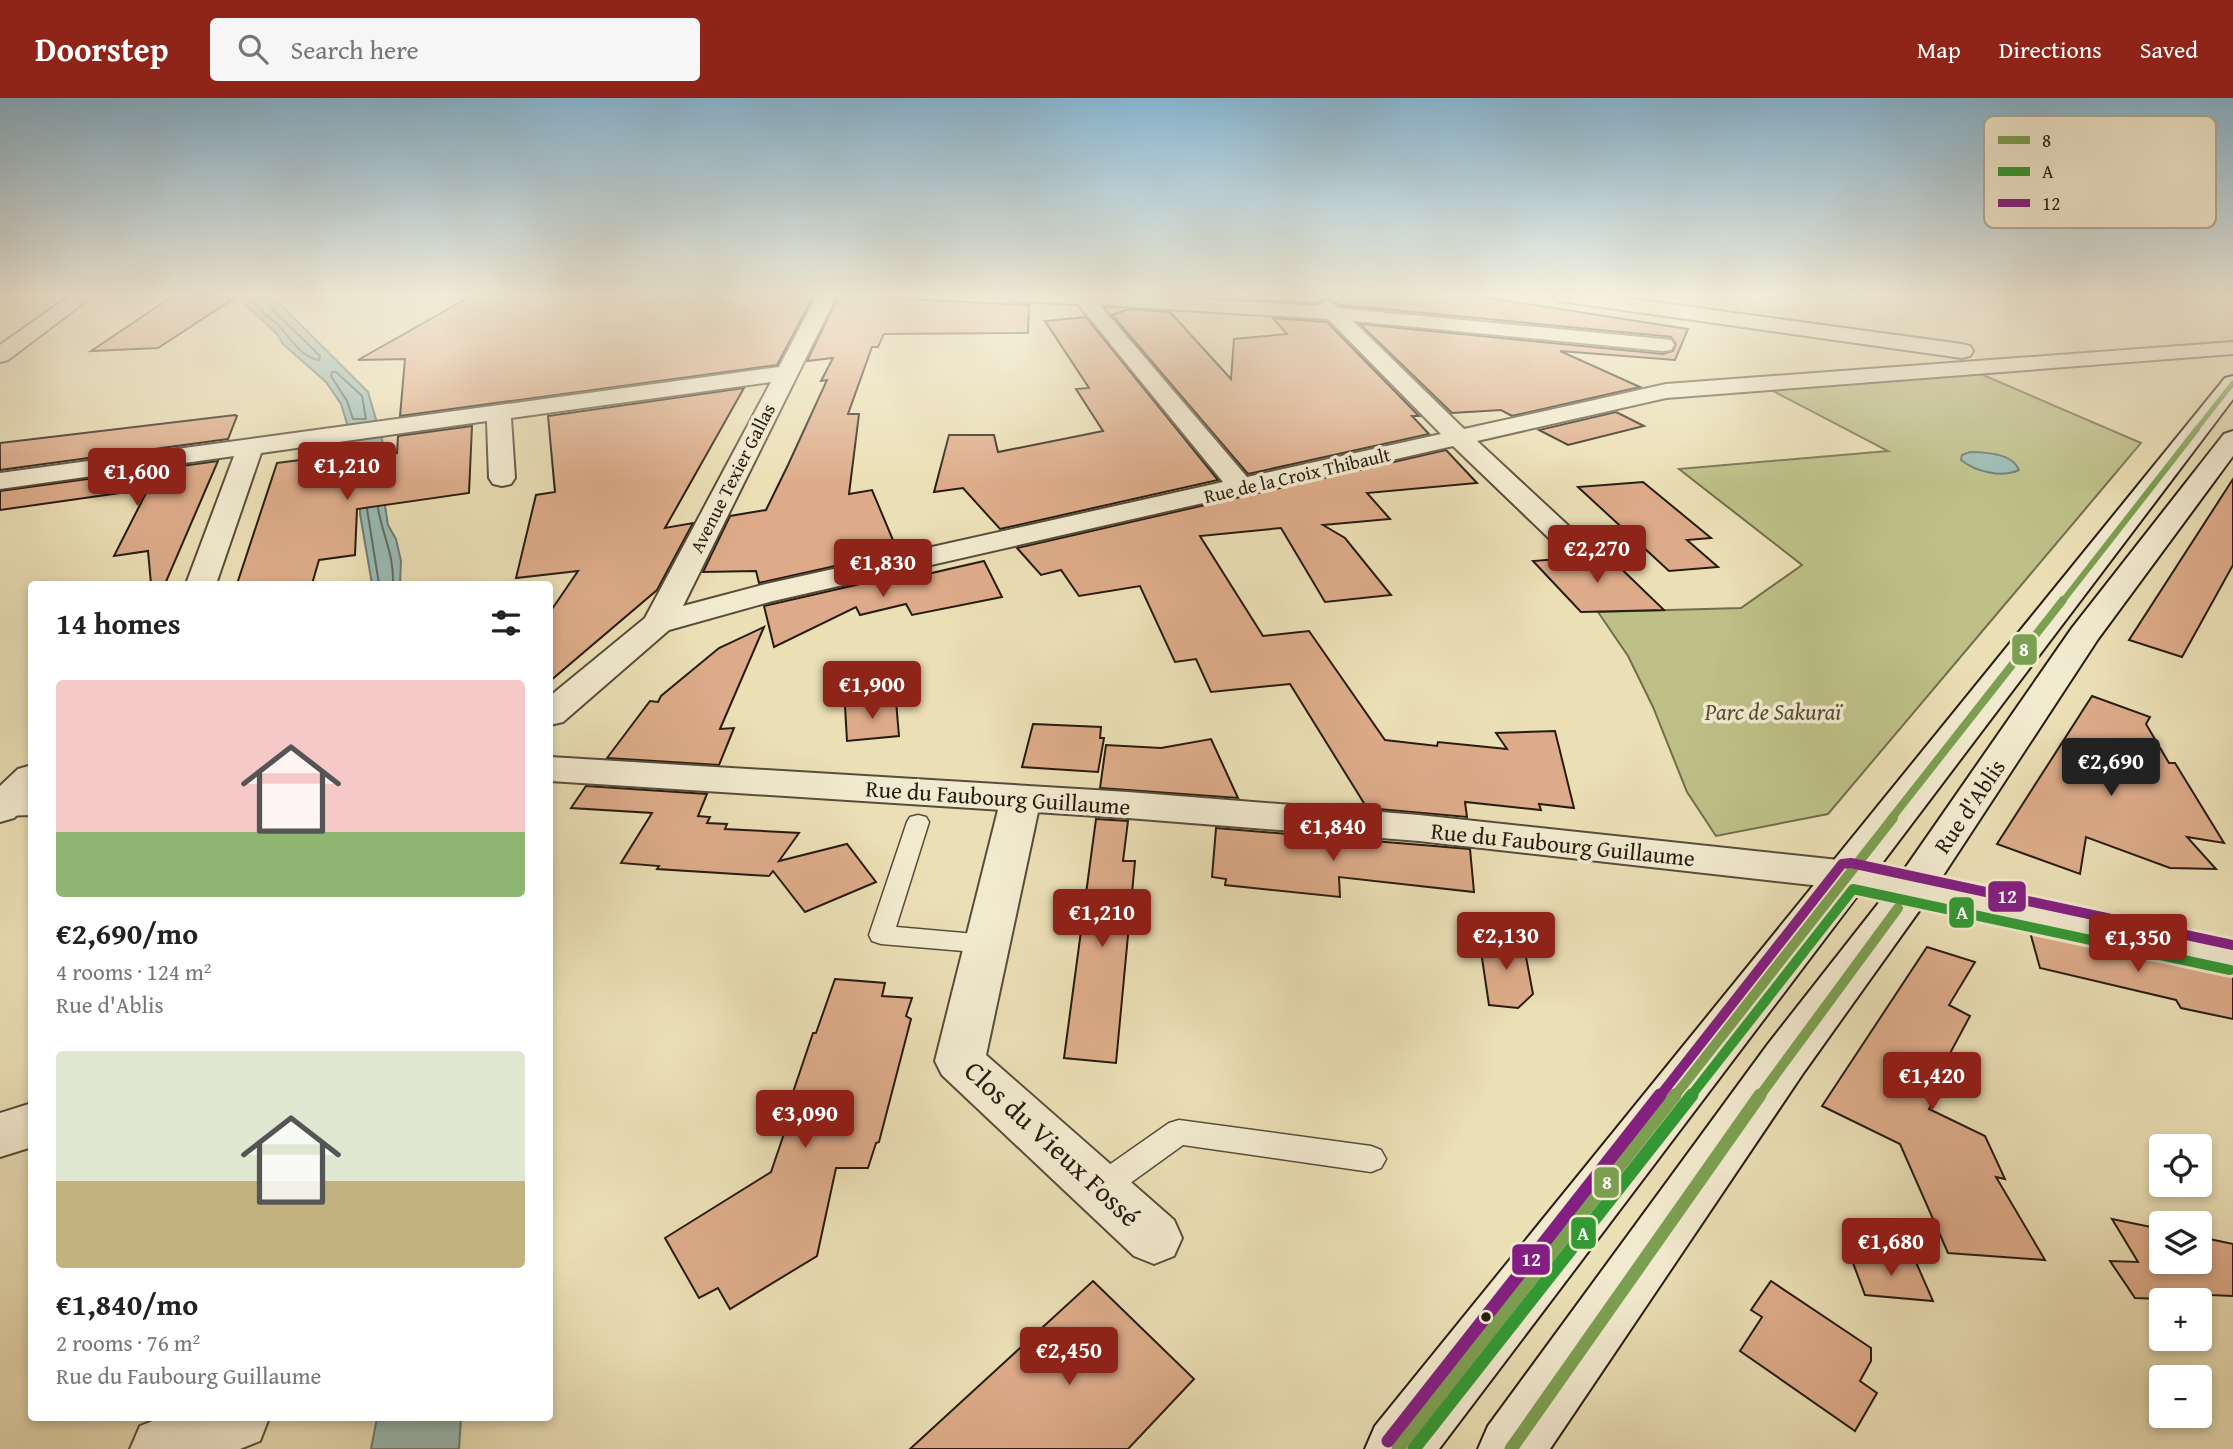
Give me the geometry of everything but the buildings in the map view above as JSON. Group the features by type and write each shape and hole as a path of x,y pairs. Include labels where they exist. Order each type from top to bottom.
{"street":[{"name":"Avenue Texier Gallas","path":"658,623 793,358"},
{"path":"1133,358 1241,488"},
{"path":"1379,358 1564,537"},
{"path":"2013,358 2108,358"},
{"name":"Rue de la Croix Thibault","path":"553,711 658,623 766,593 1666,391 2084,360"},
{"path":"0,481 785,373"},
{"path":"1398,1449 2230,387"},
{"path":"499,414 502,478"},
{"name":"Rue d'Ablis","path":"1511,1449 1786,1059 1914,887 2084,635 2233,439"},
{"path":"202,581 251,446"},
{"name":"Rue du Faubourg Guillaume","path":"553,769 1021,798 1419,828 1848,875 1914,887 2233,958"},
{"name":"Clos du Vieux Fossé","path":"1021,798 960,1061 1154,1238"},
{"path":"0,1135 28,1126"},
{"path":"163,1449 230,1421"}],"lane":[{"path":"918,822 881,935 987,944"},
{"path":"1100,1188 1179,1132 1371,1158"}],"green space":[{"name":"Parc de Sakuraï","path":"1976,372 2141,443 1828,814 1716,836 1687,792 1653,707 1628,656 1598,612 1741,608 1802,565 1679,469 1888,451 1771,390"}],"water":[{"path":"299,358 334,358 368,392 377,423 348,427 341,404 326,382"},
{"path":"386,436 381,437 388,460 385,506 388,525 396,539 401,561 400,581 371,581 360,514 361,465 352,441 348,441"},
{"path":"1970,452 2005,457 2019,470 2005,474 1981,471 1961,460 1962,455"},
{"path":"376,1421 461,1421 459,1449 371,1449"}],"transit line":[{"name":"8","path":"1398,1449 2233,383"},
{"name":"12","path":"1388,1441 1842,864 1851,863 2233,945"},
{"name":"A","path":"1414,1449 1853,889 2230,970"},
{"name":"8","path":"1511,1449 1786,1058 1898,908"}]}
